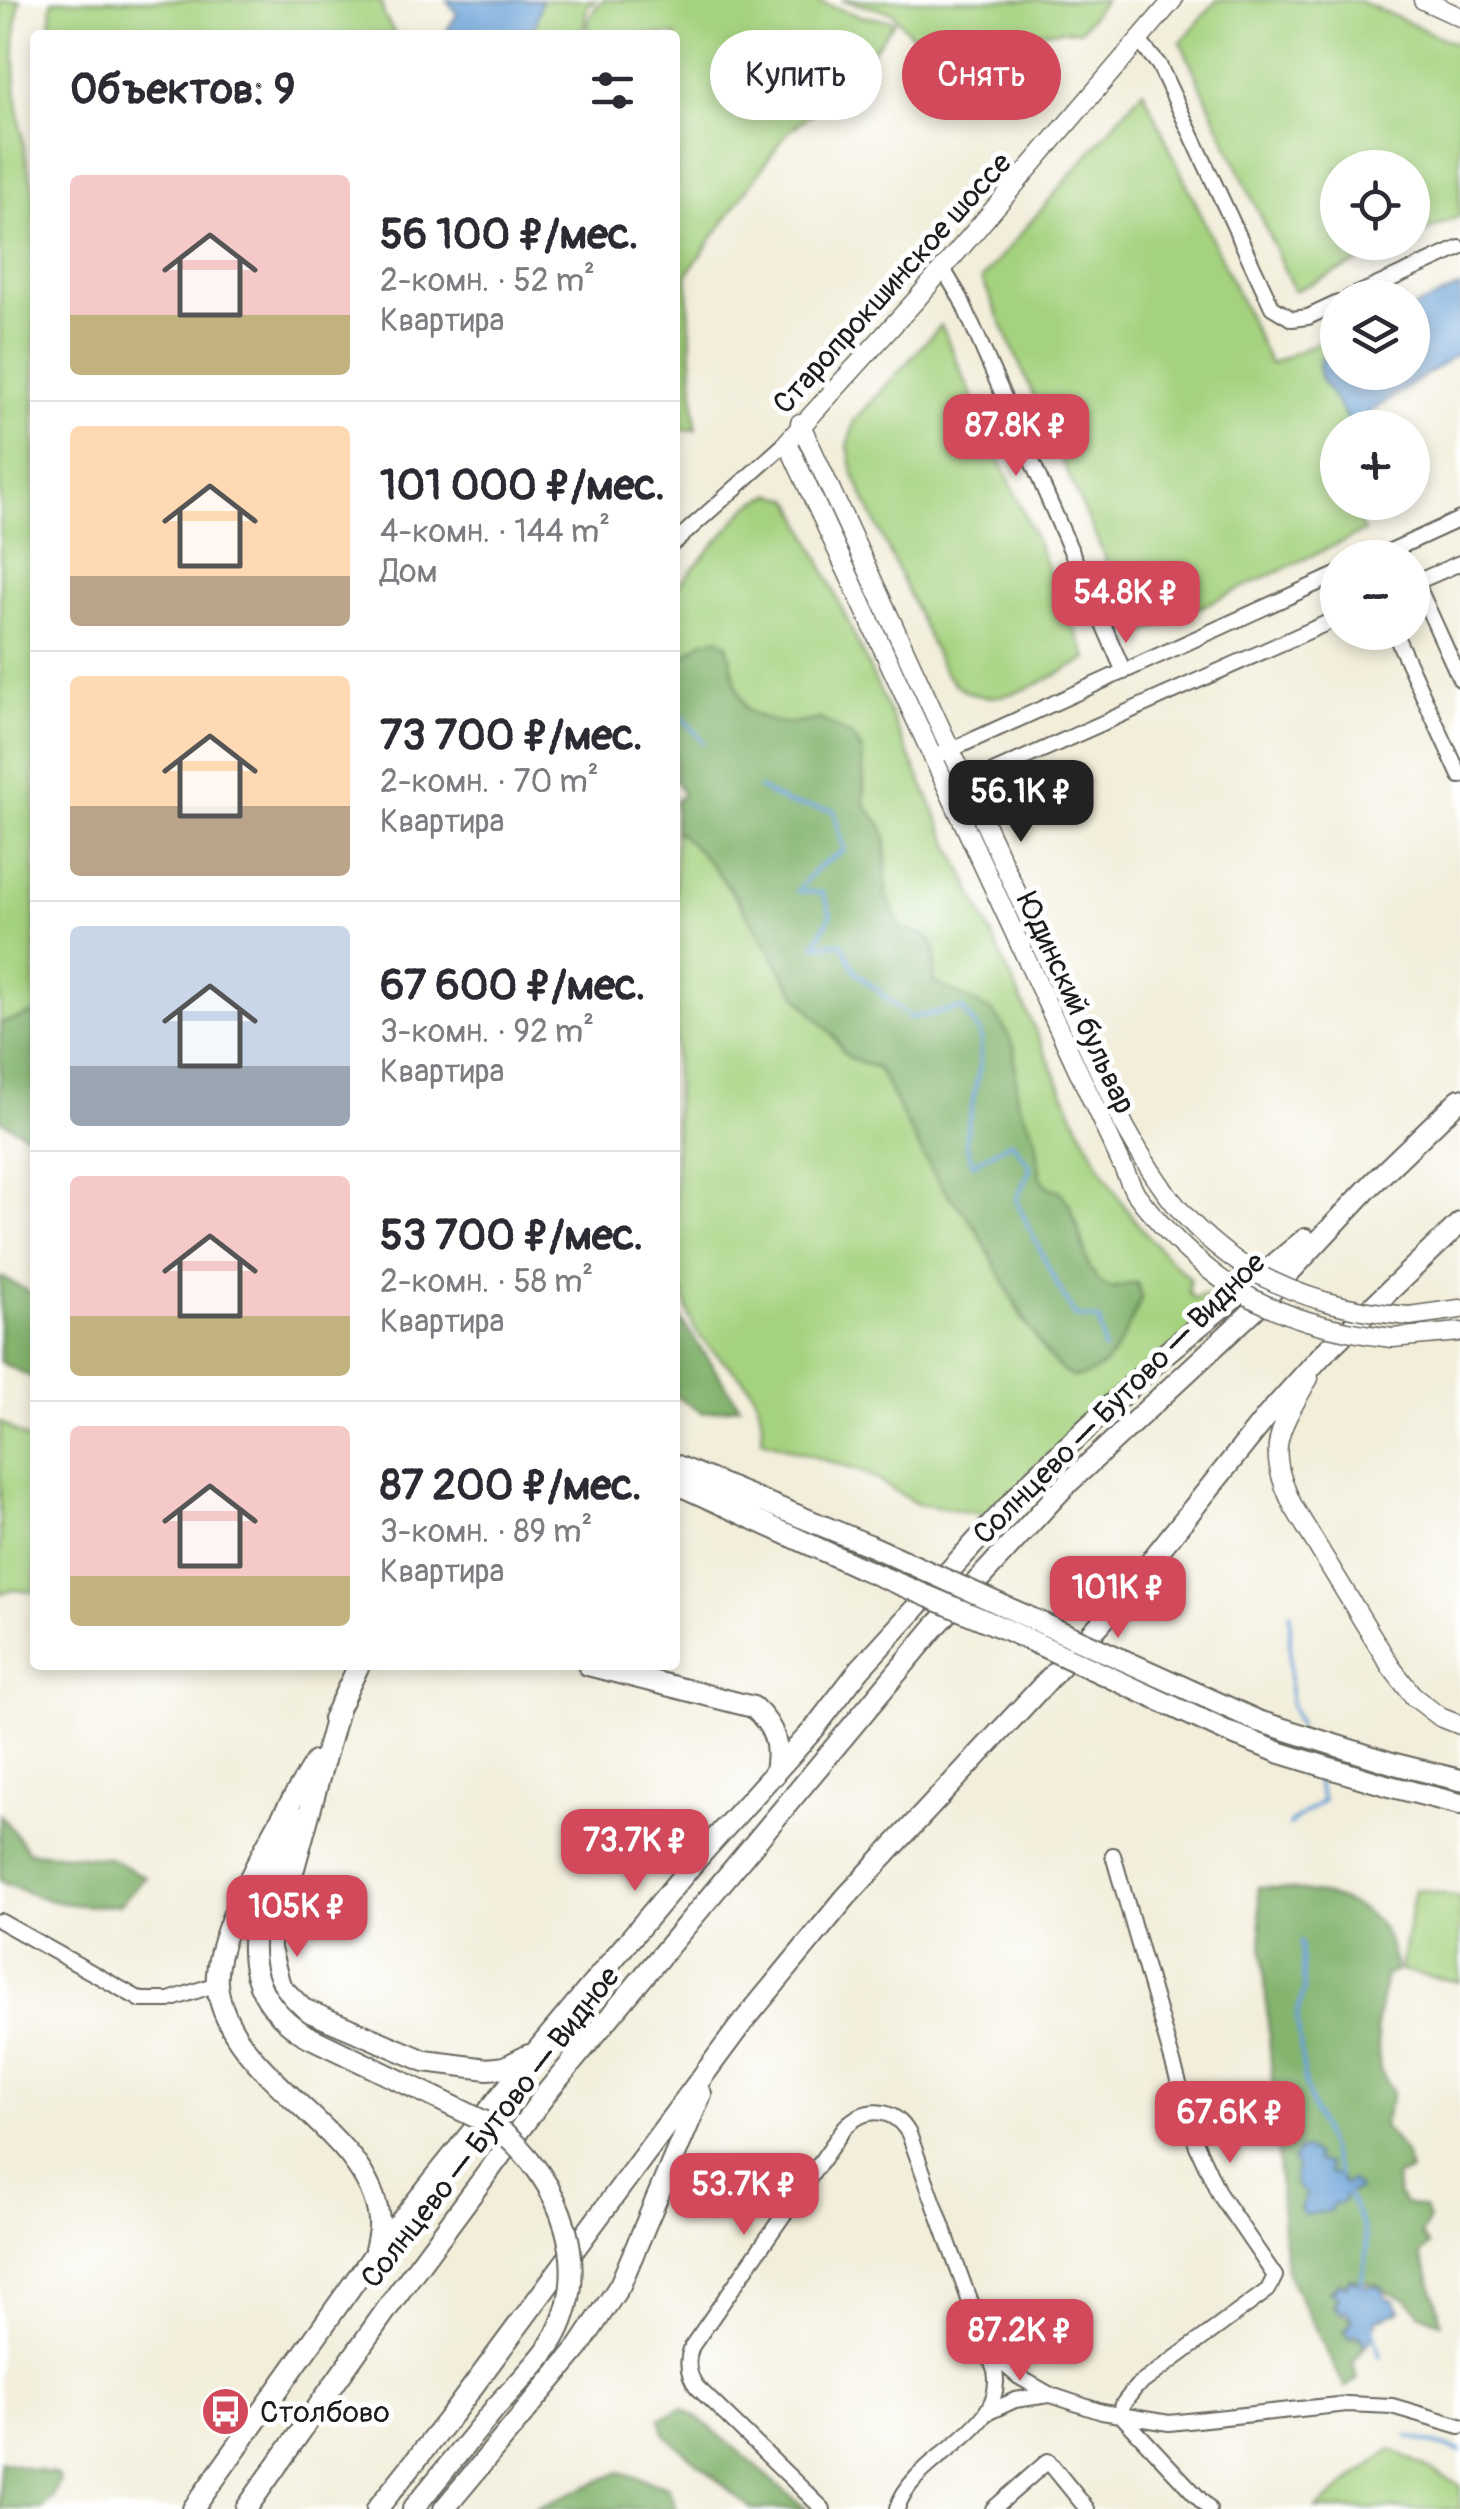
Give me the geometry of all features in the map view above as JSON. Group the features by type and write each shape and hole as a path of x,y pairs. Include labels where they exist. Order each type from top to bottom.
{"main road":[{"name":"Солнцево — Бутово — Видное","path":"246,2509 394,2299 548,2091 935,1627 1065,1486 1254,1310 1372,1184 1460,1099"},
{"path":"193,2509 375,2253 539,2048 696,1860 773,1777 860,1668 1034,1478 1166,1354 1372,1184"},
{"path":"377,2509 454,2412 738,2027 846,1897 1101,1622 1218,1474 1322,1355 1460,1222"},
{"path":"680,1467 869,1545 1258,1721 1460,1780"},
{"path":"680,1485 1230,1733 1280,1753 1460,1804"},
{"path":"356,1670 314,1762 261,1897 253,1925 256,1976 268,2002 285,2022 496,2127 530,2156 554,2196 572,2254 564,2313 548,2347 413,2509"},
{"path":"364,1670 343,1697 294,1868 270,1930 270,1949 280,1986 303,2009 426,2062 488,2069 520,2061 539,2048"},
{"path":"608,1670 753,1707 772,1728 777,1742 779,1756 773,1777"},
{"path":"314,1762 270,1835 222,1943 217,1984 231,2027 253,2058 354,2162 368,2184 380,2224 375,2253"},
{"path":"444,2509 578,2347 620,2285 692,2112 738,2027"}],"street":[{"name":"Старопрокшинское шоссе","path":"680,537 786,442 943,269 1173,0"},
{"path":"1423,0 1460,16"},
{"path":"1139,40 1159,65 1272,307 1292,319 1320,311"},
{"path":"1389,280 1460,248"},
{"path":"943,269 960,299 1124,672"},
{"name":"Юдинский бульвар","path":"800,423 942,754 948,792 1134,1191 1159,1225 1194,1260 1229,1285 1290,1317 1392,1338 1460,1332"},
{"name":"Юдинский бульвар","path":"786,442 942,754 966,784 1124,1125 1152,1176 1178,1210 1212,1245 1247,1268 1314,1300 1367,1312 1409,1316 1460,1309"},
{"path":"1414,540 1460,519"},
{"path":"1430,576 1460,562"},
{"path":"942,754 1320,582"},
{"path":"1430,616 1460,679"},
{"path":"948,792 1320,626"},
{"path":"1403,650 1456,754 1460,776"},
{"path":"1322,1355 1278,1437 1280,1478 1391,1667 1414,1696 1440,1718 1460,1725"},
{"path":"1113,1855 1196,2146 1220,2194 1276,2276 1268,2290 1136,2387 1123,2404 1121,2415"},
{"path":"0,1921 142,2000 169,2000 217,1984"},
{"path":"822,2509 697,2388 688,2362 692,2346 854,2118 880,2112 894,2116 904,2125 988,2351 998,2388 988,2412"},
{"path":"988,2351 1019,2377 1051,2395 1102,2412 1169,2423 1346,2404 1392,2406 1460,2426"},
{"path":"882,2509 988,2412 1015,2400 1051,2395"},
{"path":"1121,2415 1210,2509"},
{"path":"993,2509 1048,2461 1088,2509"},
{"path":"897,2509 904,2490"}],"green space":[{"path":"0,0 20,0 15,45 17,96 30,172 30,1015 0,1024"},
{"path":"52,0 381,0 384,16 393,30 50,30"},
{"path":"541,0 596,0 587,6 584,30 534,30"},
{"path":"604,0 813,0 860,16 895,21 882,38 882,30 710,30 710,120 803,120 787,133 687,274 696,429 680,431 680,30 587,30 591,15"},
{"path":"841,0 1105,0 1080,30 907,30 892,12"},
{"path":"1217,0 1358,0 1460,46 1460,216 1430,229 1430,150 1320,150 1320,260 1364,260 1294,291 1181,42"},
{"path":"1143,90 1270,364 1320,342 1320,390 1328,390 1341,410 1320,410 1320,520 1359,520 1364,532 1347,540 1320,540 1320,552 1139,635 982,279"},
{"path":"941,325 1088,659 1032,686 993,697 975,695 958,686 943,670 853,473 848,446 854,421"},
{"path":"773,494 794,504 1099,1164 1137,1223 1190,1279 1191,1295 1195,1299 1207,1295 1219,1304 987,1515 917,1504 865,1473 762,1440 761,1418 751,1388 696,1331 680,1286 680,834 704,853 846,1055 879,1070 942,1186 974,1225 1023,1321 1066,1374 1116,1350 1142,1298 1137,1283 1111,1288 1098,1281 1089,1267 1076,1220 1040,1176 1037,1143 1017,1100 1014,1046 961,996 934,982 936,958 925,935 902,930 886,896 886,836 865,805 862,751 853,737 820,719 782,723 746,709 727,644 705,640 680,659 680,583 755,502"},
{"path":"719,639 727,644 746,709 782,723 820,719 853,737 862,751 865,805 886,837 886,895 902,930 931,939 935,950 934,982 991,1011 1000,1020 1014,1046 1017,1100 1036,1137 1040,1176 1048,1187 1059,1190 1071,1206 1089,1267 1098,1281 1111,1288 1137,1283 1142,1298 1125,1334 1100,1368 1089,1374 1076,1377 1063,1372 1050,1357 1020,1312 975,1227 932,1171 879,1070 845,1054 795,993 726,883 680,834 680,659 705,640"},
{"path":"30,1015 30,1136 0,1120 0,1024"},
{"path":"0,1276 30,1292 30,1377 0,1362"},
{"path":"680,1318 740,1406 703,1413 680,1399"},
{"path":"0,1422 30,1441 30,1592 0,1593"},
{"path":"0,1814 29,1852 109,1858 146,1877 119,1905 71,1904 16,1888 0,1881"},
{"path":"1258,1887 1307,1891 1339,1899 1368,1914 1383,1929 1397,1971 1386,1975 1376,2026 1380,2070 1393,2092 1383,2126 1405,2153 1410,2172 1396,2176 1398,2195 1405,2204 1424,2208 1429,2219 1421,2235 1429,2245 1420,2255 1441,2323 1419,2313 1407,2299 1388,2293 1380,2285 1350,2278 1344,2284 1340,2281 1329,2290 1337,2297 1333,2306 1352,2319 1344,2332 1349,2338 1361,2338 1364,2348 1353,2362 1357,2380 1345,2388 1286,2271"},
{"path":"1415,1889 1460,1897 1460,1982 1400,1971"},
{"path":"682,2408 704,2422 806,2509 751,2509 664,2434 660,2419"},
{"path":"1391,2449 1460,2485 1460,2509 1316,2509"},
{"path":"0,2461 57,2475 60,2479 53,2497 43,2509 0,2509"},
{"path":"620,2472 668,2487 676,2509 534,2509"}],"water":[{"path":"447,0 541,0 534,30 447,30 457,14"},
{"path":"1460,287 1460,352 1430,372 1430,300"},
{"path":"1328,390 1403,390 1373,410 1341,410"},
{"path":"1306,2149 1316,2155 1316,2161 1328,2165 1329,2174 1339,2175 1344,2184 1351,2180 1358,2187 1347,2193 1343,2202 1333,2204 1330,2211 1303,2215 1300,2208 1307,2194 1296,2183 1297,2167 1293,2161 1298,2150"},
{"path":"1350,2279 1366,2286 1380,2286 1400,2311 1376,2320 1370,2342 1365,2346 1362,2337 1349,2337 1345,2331 1353,2319 1347,2310 1339,2312 1333,2306 1338,2296 1330,2292 1340,2283 1346,2286"}],"waterway":[{"path":"680,714 703,742"},
{"path":"759,788 789,804 834,810 844,850 817,868 797,891 823,893 831,914 815,945 842,943 856,972 910,1018 962,1008 981,1035 980,1064 965,1141 973,1164 1011,1141 1031,1167 1016,1200 1076,1317 1099,1320 1104,1350"},
{"path":"1290,1612 1290,1700 1299,1726"},
{"path":"1289,1825 1323,1800 1314,1773"},
{"path":"1301,1942 1304,1988 1297,2017 1304,2077 1339,2175"},
{"path":"1347,2193 1366,2243 1362,2283"},
{"path":"1372,2326 1380,2356"},
{"path":"1407,2436 1460,2451"}],"place":[{"name":"Столбово","path":"225,2412"}]}
